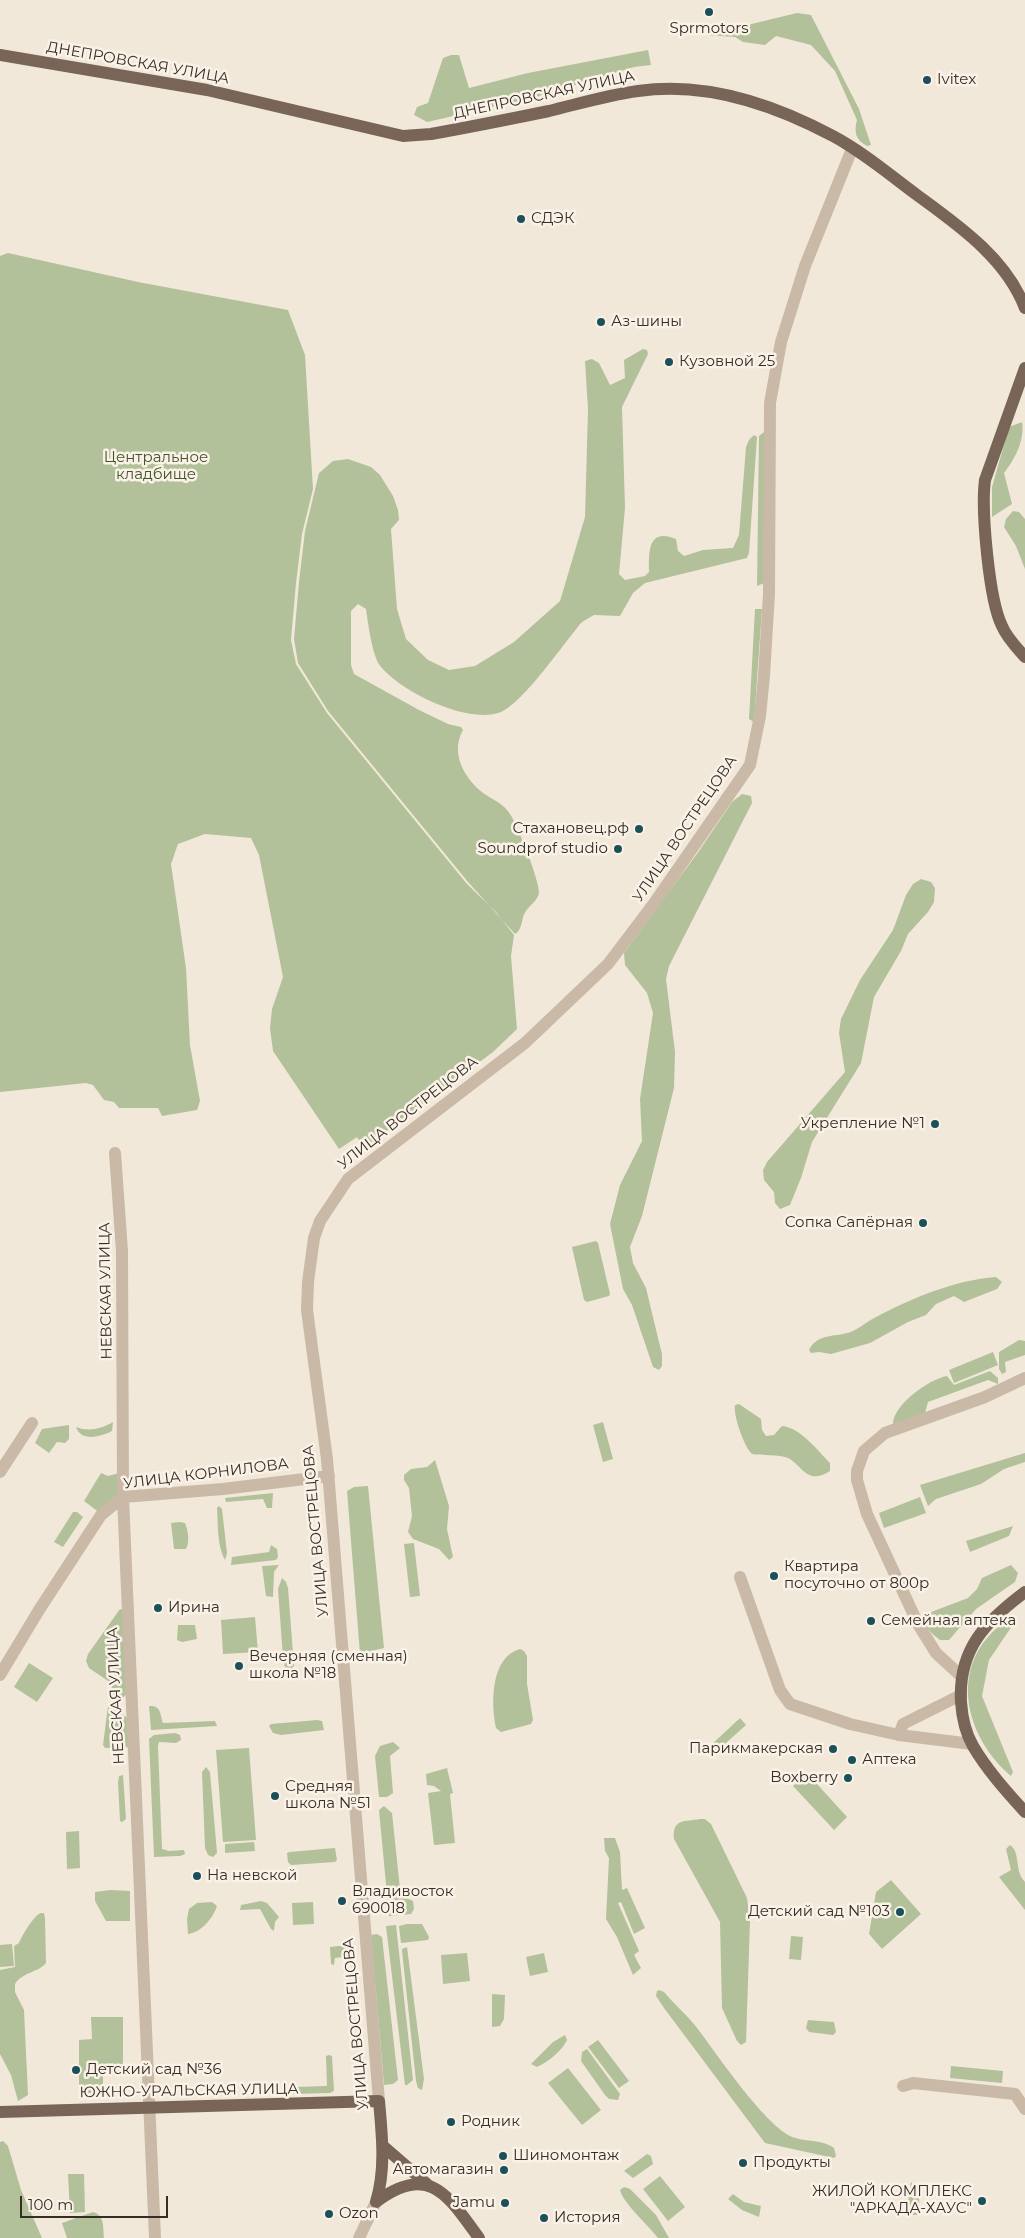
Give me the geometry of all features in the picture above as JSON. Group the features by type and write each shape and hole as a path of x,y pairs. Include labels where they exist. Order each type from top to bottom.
{"main road":[{"name":"ДНЕПРОВСКАЯ УЛИЦА","path":"0,55 207,90 403,136 440,133 638,91 698,91 764,106 835,137 965,230 1001,268 1024,303"},
{"path":"1025,368 986,480 983,494 986,538 996,606 1001,626 1025,657"},
{"path":"1025,1592 1007,1605 978,1637 967,1653 961,1676 964,1724 972,1744 1009,1794 1025,1812"},
{"name":"ЮЖНО-УРАЛЬСКАЯ УЛИЦА","path":"0,2112 379,2101"},
{"name":"УЛИЦА ВОСТРЕЦОВА","path":"376,2202 381,2187 383,2146 379,2101"},
{"path":"383,2146 428,2185 458,2206 479,2238"},
{"path":"376,2202 408,2185 419,2183 428,2185"}],"street":[{"name":"УЛИЦА ВОСТРЕЦОВА","path":"379,2101 329,1476 307,1310 312,1247 320,1222 331,1203 355,1173 525,1042 608,964 655,902 750,765 760,716 769,594 771,394 781,342 805,266 852,149"},
{"name":"НЕВСКАЯ УЛИЦА","path":"115,1153 122,1251 123,1497 155,2238"},
{"path":"961,1676 936,1653 918,1624 867,1514 856,1471 861,1457 869,1445 885,1433 1004,1388 1025,1378"},
{"path":"0,1472 32,1423"},
{"name":"УЛИЦА КОРНИЛОВА","path":"0,1675 39,1610 101,1515 123,1497 223,1490 329,1476"},
{"path":"740,1577 778,1684 786,1701 840,1720 899,1735 972,1744"},
{"path":"899,1735 903,1724 961,1695"},
{"path":"903,2086 913,2083 1015,2094 1025,2109"},
{"path":"359,2238 376,2202"}],"green space":[{"path":"797,13 811,15 859,109 871,145 863,144 858,138 856,131 857,120 835,71 811,45 776,36 765,45 743,42 735,37 706,35"},
{"path":"648,50 651,65 634,67 533,98 427,122 414,115 417,107 428,103 443,58 451,55 459,55 469,88 528,73"},
{"name":"Центральное кладбище","path":"8,253 138,282 288,310 305,355 313,489 302,534 296,583 291,640 296,664 327,713 467,884 496,912 514,935 511,956 517,1029 493,1052 364,1148 357,1137 339,1149 273,1051 270,1028 272,1009 283,977 259,855 251,838 205,834 178,844 171,864 186,968 190,1045 200,1101 197,1110 162,1116 158,1108 119,1108 114,1102 104,1100 93,1085 86,1083 0,1092 0,256"},
{"path":"643,349 647,350 648,354 622,407 625,508 619,574 625,580 645,576 649,572 649,557 652,544 660,536 676,539 678,551 684,556 703,550 733,548 739,535 746,447 754,435 757,437 749,553 747,558 645,583 633,593 620,616 594,615 582,622 521,697 501,712 487,715 471,714 436,704 419,696 391,677 381,667 375,656 366,609 358,604 351,611 351,665 354,674 419,710 448,724 461,727 463,730 458,747 461,764 465,773 476,787 505,807 510,814 523,840 539,893 536,900 524,914 519,930 515,934 468,882 328,711 298,663 294,639 305,531 319,473 333,461 348,459 371,467 380,475 393,496 398,510 399,520 391,529 397,609 406,639 428,660 449,670 475,666 514,642 560,601 585,517 588,409 585,361 592,359 599,363 610,385 625,378 624,360"},
{"path":"1022,422 1021,442 1012,462 1004,473 1012,504 992,517 992,487 1009,427"},
{"path":"764,432 764,583 757,586 759,436"},
{"path":"1013,511 1019,512 1025,519 1025,569 1016,546 1004,527 1006,519"},
{"path":"755,609 762,609 754,722 749,719"},
{"path":"742,794 751,796 752,803 669,966 666,979 675,1052 674,1088 642,1216 630,1247 633,1263 646,1288 662,1354 662,1366 659,1370 653,1367 632,1305 623,1289 610,1224 620,1185 642,1141 640,1099 653,1013 647,993 625,965 624,953 699,851 732,802"},
{"path":"921,879 931,882 935,888 934,902 928,912 908,934 901,951 874,997 861,1063 812,1142 790,1205 780,1209 775,1203 774,1192 764,1180 763,1170 767,1162 845,1072 839,1033 841,1019 860,980 893,930 906,895 913,884"},
{"path":"596,1241 610,1294 609,1296 587,1302 584,1300 572,1247"},
{"path":"996,1277 1002,1282 997,1289 964,1302 954,1296 936,1304 926,1315 908,1322 870,1343 831,1354 811,1353 809,1350 817,1340 853,1331 904,1303 934,1291 965,1282"},
{"path":"1019,1340 1025,1341 1025,1355 1005,1362 1006,1372 1002,1374 999,1369 999,1352"},
{"path":"993,1352 998,1365 954,1383 949,1370"},
{"path":"990,1371 998,1378 998,1384 988,1380 928,1402 925,1413 893,1424 899,1409 905,1401 931,1382 947,1376 954,1385"},
{"path":"739,1404 761,1419 762,1430 766,1436 774,1435 782,1426 802,1435 830,1463 830,1471 822,1475 810,1475 788,1458 752,1454 737,1423 735,1405"},
{"path":"113,1422 112,1431 91,1437 82,1435 76,1427 94,1429"},
{"path":"603,1422 613,1459 603,1462 593,1425"},
{"path":"69,1425 69,1439 65,1443 57,1442 49,1453 35,1443 42,1429"},
{"path":"1025,1453 1025,1462 1004,1469 981,1484 936,1499 928,1506 920,1485"},
{"path":"435,1460 449,1506 447,1529 453,1557 449,1560 439,1549 413,1539 408,1532 412,1516 409,1488 404,1480 404,1475 411,1469 427,1467"},
{"path":"101,1473 108,1476 119,1473 121,1496 100,1513 84,1501"},
{"path":"368,1486 384,1648 360,1654 347,1491 354,1487"},
{"path":"273,1493 272,1508 267,1508 263,1499 226,1502 225,1498"},
{"path":"920,1497 926,1513 884,1528 879,1513"},
{"path":"219,1506 222,1509 227,1553 225,1560 218,1535 217,1508"},
{"path":"73,1512 77,1512 83,1517 63,1547 54,1542"},
{"path":"171,1523 185,1523 188,1532 188,1543 186,1549 174,1549"},
{"path":"1013,1526 1009,1536 970,1552 966,1541"},
{"path":"414,1543 420,1596 410,1597 404,1544"},
{"path":"271,1545 277,1549 278,1557 276,1560 231,1565 232,1557 269,1552"},
{"path":"279,1565 274,1572 273,1597 266,1596 262,1566"},
{"path":"1011,1565 1018,1573 1015,1582 976,1609 949,1640 940,1640 928,1629 925,1622 926,1614 968,1598 977,1589 982,1578"},
{"path":"282,1578 288,1588 294,1666 290,1670 285,1667 283,1658 278,1589"},
{"path":"120,1609 123,1610 127,1694 120,1700 113,1697 111,1683 89,1668 86,1661 88,1654"},
{"path":"255,1617 258,1652 223,1654 221,1620"},
{"path":"1006,1621 1012,1626 989,1660 982,1696 1013,1772 1011,1776 995,1759 982,1740 973,1720 968,1698 969,1677 975,1657 987,1638"},
{"path":"178,1625 195,1625 197,1639 182,1642 177,1640"},
{"path":"520,1649 527,1656 527,1684 533,1720 531,1724 501,1732 496,1728 494,1718 493,1695 495,1683 503,1661 510,1654"},
{"path":"29,1663 53,1678 37,1702 14,1687"},
{"path":"108,1706 131,1720 131,1747 105,1748 103,1745"},
{"path":"149,1706 158,1709 163,1723 215,1721 217,1726 151,1730"},
{"path":"740,1718 746,1725 716,1752 710,1746"},
{"path":"322,1721 324,1730 281,1735 273,1733 269,1726 271,1724"},
{"path":"175,1733 180,1735 181,1740 176,1743 159,1742 158,1746 162,1849 169,1851 184,1850 185,1854 180,1856 154,1857 149,1739 154,1735"},
{"path":"393,1742 400,1748 390,1756 393,1793 387,1797 379,1797 375,1756 380,1746"},
{"path":"249,1748 256,1840 223,1842 216,1750"},
{"path":"206,1767 210,1772 217,1853 213,1857 208,1855 205,1848 202,1772"},
{"path":"447,1768 453,1793 450,1794 455,1843 434,1845 428,1793 441,1791 434,1786 427,1785 426,1774"},
{"path":"807,1773 847,1817 834,1830 793,1786"},
{"path":"123,1775 126,1819 122,1822 120,1821 118,1782 119,1776"},
{"path":"384,1806 392,1813 400,1889 406,1898 413,1901 414,1909 411,1914 389,1916 379,1810"},
{"path":"705,1819 711,1824 747,1898 750,1921 746,2042 741,2045 737,2041 722,2008 720,1922 674,1839 677,1824"},
{"path":"79,1831 80,1868 67,1869 66,1832"},
{"path":"604,1838 615,1838 620,1852 622,1890 627,1888 645,1928 634,1934 621,1902 618,1903 639,1951 634,1955 641,1968 633,1975 617,1937 606,1919 609,1858 605,1851"},
{"path":"254,1842 255,1851 225,1853 225,1844"},
{"path":"1010,1845 1015,1852 1020,1873 1025,1882 1025,1910 999,1877 1011,1870 1006,1849"},
{"path":"335,1848 337,1860 335,1862 291,1865 288,1862 287,1853 290,1852"},
{"path":"891,1880 921,1914 882,1949 869,1934 876,1892"},
{"path":"110,1890 130,1891 130,1921 106,1921 95,1901 95,1892"},
{"path":"261,1901 267,1903 279,1917 275,1922 274,1931 260,1909 240,1910 241,1905"},
{"path":"212,1902 217,1906 210,1920 198,1930 188,1934 187,1919 189,1909 197,1903"},
{"path":"313,1902 314,1924 293,1925 292,1903"},
{"path":"41,1913 44,1913 45,1919 46,1963 15,1984 15,1992 24,2010 28,2095 18,2101 11,2075 0,2054 0,1970 15,1967 14,1946 19,1943 31,1922"},
{"path":"422,1924 429,1937 428,1940 401,1943 399,1926"},
{"path":"396,1925 413,2080 407,2085 405,2085 386,1926"},
{"path":"377,1934 382,1937 398,2080 393,2084 384,2085 371,1935"},
{"path":"791,1936 803,1937 801,1960 789,1959"},
{"path":"12,1944 14,1966 0,1967 0,1945"},
{"path":"349,1945 353,1950 351,1956 335,1958 334,1965 331,1964 330,1947"},
{"path":"407,1947 424,2079 422,2090 418,2088 416,2081 402,1951 402,1949"},
{"path":"467,1953 470,1981 443,1984 441,1955"},
{"path":"544,1953 548,1972 530,1976 526,1957"},
{"path":"659,1990 664,1992 694,2024 741,2087 767,2117 790,2136 829,2145 834,2148 836,2156 834,2158 765,2143 664,2008 656,1996"},
{"path":"492,1994 505,1995 504,2019 500,2026 492,2027"},
{"path":"91,2017 123,2017 123,2075 103,2075 103,2093 79,2093 79,2040 92,2039"},
{"path":"808,2020 834,2022 836,2032 833,2035 809,2032 806,2028"},
{"path":"565,2035 567,2040 554,2056 537,2067 531,2064 553,2042"},
{"path":"598,2040 629,2081 619,2088 588,2047"},
{"path":"587,2049 620,2094 618,2100 609,2099 605,2095 581,2061 582,2052"},
{"path":"326,2056 332,2056 334,2091 330,2093 293,2094 294,2087 327,2086"},
{"path":"951,2066 1003,2071 1002,2083 950,2078"},
{"path":"568,2068 601,2110 582,2125 548,2083"},
{"path":"3,2141 8,2146 21,2190 42,2238 0,2238 0,2142"},
{"path":"647,2154 651,2156 653,2164 633,2178 624,2171"},
{"path":"68,2174 84,2174 85,2212 70,2213"},
{"path":"660,2176 685,2207 668,2221 643,2189"},
{"path":"911,2182 919,2197 917,2215 906,2215"},
{"path":"624,2187 630,2189 656,2215 669,2238 658,2238 636,2214 622,2195 620,2190"},
{"path":"733,2194 744,2202 761,2206 759,2217 742,2210 728,2199"},
{"path":"93,2212 100,2216 104,2238 67,2238 62,2223"}],"place":[{"name":"Sprmotors","path":"709,12"},
{"name":"Ivitex","path":"927,80"},
{"name":"СДЭК","path":"521,219"},
{"name":"Аз-шины","path":"601,322"},
{"name":"Кузовной 25","path":"669,362"},
{"name":"Стахановец.рф","path":"639,829"},
{"name":"Soundprof studio","path":"618,849"},
{"name":"Укрепление №1","path":"935,1124"},
{"name":"Сопка Сапёрная","path":"923,1223"},
{"name":"Квартира посуточно от 800р","path":"774,1576"},
{"name":"Ирина","path":"158,1608"},
{"name":"Семейная аптека","path":"871,1621"},
{"name":"Вечерняя (сменная) школа №18","path":"239,1666"},
{"name":"Парикмакерская","path":"833,1749"},
{"name":"Аптека","path":"852,1760"},
{"name":"Boxberry","path":"848,1778"},
{"name":"Средняя школа №51","path":"275,1796"},
{"name":"На невской","path":"197,1876"},
{"name":"Владивосток 690018","path":"342,1901"},
{"name":"Детский сад №103","path":"900,1912"},
{"name":"Детский сад №36","path":"76,2070"},
{"name":"Родник","path":"451,2122"},
{"name":"Шиномонтаж","path":"503,2156"},
{"name":"Продукты","path":"743,2163"},
{"name":"Автомагазин","path":"504,2170"},
{"name":"ЖИЛОЙ КОМПЛЕКС \"АРКАДА-ХАУС\"","path":"982,2201"},
{"name":"Jamu","path":"505,2203"},
{"name":"Ozon","path":"329,2214"},
{"name":"История","path":"544,2218"}]}
